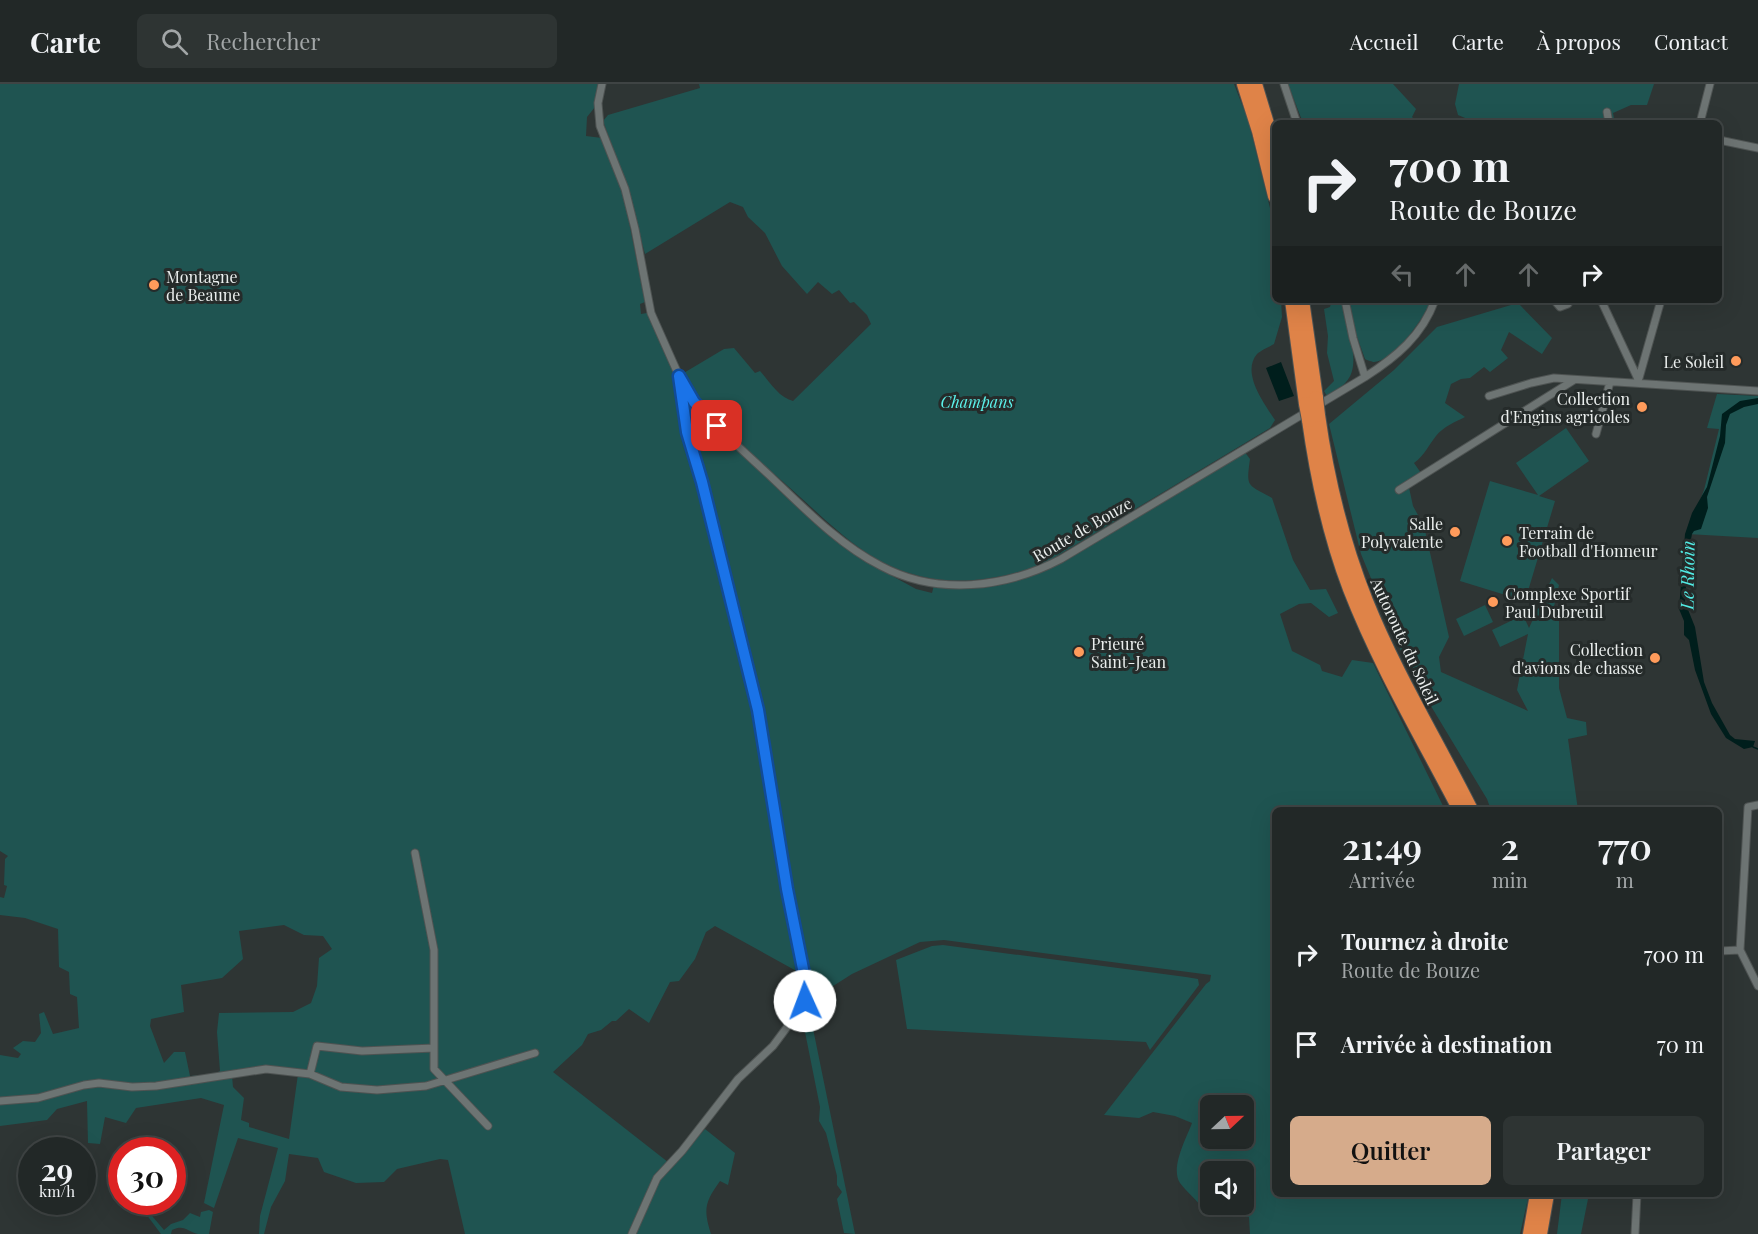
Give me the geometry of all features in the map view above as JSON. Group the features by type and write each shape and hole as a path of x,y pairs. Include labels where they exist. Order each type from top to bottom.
{"highway":[{"path":"1244,84 1272,184"},
{"path":"1255,84 1272,140"},
{"name":"Autoroute du Soleil","path":"1293,303 1311,401"},
{"name":"Autoroute du Soleil","path":"1302,303 1311,401 1325,508 1351,592 1384,666 1458,807"},
{"name":"Autoroute du Soleil","path":"1313,417 1338,517 1361,589 1399,672 1469,807"},
{"path":"1530,1234 1536,1197"},
{"path":"1540,1234 1546,1197"}],"street":[{"path":"602,84 598,103 600,126 625,189 651,313 679,376 687,432 702,482 758,710 787,889 806,984 806,997 803,1004 784,1032 773,1046 738,1079 682,1151 657,1178 632,1234"},
{"path":"1284,84 1296,120"},
{"path":"1701,120 1710,84"},
{"path":"1607,112 1609,120"},
{"path":"1722,141 1758,147"},
{"path":"1346,303 1365,377"},
{"name":"Route de Bouze","path":"679,376 694,402 717,426 838,538 882,567 923,580 955,585 979,585 1013,579 1044,568 1365,377 1390,361 1409,343 1424,322 1434,303"},
{"path":"1602,303 1638,381"},
{"path":"1638,381 1660,303"},
{"path":"1489,396 1554,378 1610,382 1638,381 1758,391"},
{"path":"1399,490 1574,380"},
{"path":"1596,434 1610,382"},
{"path":"1754,806 1740,950 1758,986"},
{"path":"415,853 434,950 434,1069 488,1126"},
{"path":"1722,951 1740,950"},
{"path":"310,1074 317,1046 362,1051 434,1048"},
{"path":"0,1101 38,1098 99,1083 132,1087 156,1086 266,1069 310,1074 341,1087 377,1090 426,1086 535,1053"},
{"path":"1635,1234 1637,1197"}],"green space":[{"path":"0,84 599,84 595,107 587,117 586,136 602,138 622,187 645,302 640,304 641,314 647,313 648,308 685,393 695,408 786,497 862,558 894,577 916,589 932,593 934,585 969,588 1002,584 1033,574 1066,559 1244,451 1250,459 1248,475 1250,484 1272,498 1293,560 1310,590 1326,589 1338,613 1329,617 1311,603 1299,604 1280,614 1292,651 1320,665 1322,671 1342,677 1352,660 1373,663 1444,807 1272,807 1272,1197 1528,1197 1520,1234 1250,1234 1249,1217 1231,1215 1254,1215 1254,1161 1200,1161 1200,1205 1177,1177 1180,1153 1192,1123 1175,1116 1153,1112 1139,1118 1104,1115 1210,981 1211,975 944,940 920,942 852,974 819,995 813,995 809,978 715,926 706,932 695,959 679,981 670,982 649,1023 629,1009 616,1021 612,1021 601,1030 588,1034 582,1045 553,1072 673,1166 705,1129 735,1153 728,1185 720,1181 708,1200 706,1212 711,1234 465,1234 448,1160 440,1159 397,1169 384,1182 356,1183 324,1172 318,1158 289,1154 285,1181 271,1207 264,1234 259,1234 260,1216 278,1148 238,1138 214,1208 204,1203 224,1105 201,1098 136,1108 126,1123 105,1117 100,1144 96,1144 96,1137 88,1137 87,1101 57,1109 47,1120 0,1126 0,1055 18,1058 21,1054 13,1048 23,1041 35,1042 41,1033 39,1014 44,1012 53,1034 79,1028 77,997 70,994 69,972 59,967 58,929 25,918 0,915 0,897 4,898 7,886 4,885 5,859 8,856 0,851","holes":["284,925 304,935 323,936 332,949 319,958 317,986 311,1003 293,1012 219,1013 217,1032 220,1071 215,1074 190,1076 185,1052 174,1052 164,1063 150,1026 151,1019 184,1012 181,985 222,978 243,959 239,931","267,1072 298,1074 289,1139 249,1127 249,1123 241,1120 244,1098 233,1087 232,1076"]},
{"name":"Champans","path":"699,84 1234,84 1248,120 1272,216 1272,303 1281,303 1282,317 1274,344 1257,354 1252,370 1256,388 1275,420 1270,428 1047,562 1001,576 954,581 908,573 886,564 841,533 735,440 699,402 682,374 724,349 734,348 755,373 760,371 779,393 793,401 871,324 867,315 854,302 850,303 839,290 832,294 818,282 807,294 782,266 765,233 748,217 743,207 730,202 645,254 625,180 603,121 608,115 700,88"},
{"path":"1288,84 1393,84 1416,109 1412,117 1415,120 1302,120"},
{"path":"1459,84 1654,84 1647,105 1631,105 1613,113 1614,120 1470,120 1458,115 1455,104"},
{"path":"1331,303 1343,303 1352,343 1353,365 1346,382 1327,396 1324,391 1334,381 1327,353 1328,336 1324,309 1330,307"},
{"path":"1350,303 1430,303 1408,337 1382,360 1374,362 1365,359 1356,334"},
{"path":"1511,305 1520,305 1552,338 1542,354 1509,332 1501,350 1508,358 1490,372 1484,367 1470,378 1451,384 1445,403 1465,417 1446,427 1436,436 1424,454 1414,463 1421,473 1408,483 1413,506 1424,526 1449,637 1439,657 1441,672 1528,711 1517,690 1528,634 1500,647 1492,630 1523,615 1529,628 1552,578 1559,585 1552,615 1559,619 1559,688 1567,718 1586,722 1587,735 1568,739 1578,807 1490,807 1408,668 1361,554 1329,424 1394,370 1437,327"},
{"path":"1717,394 1758,396 1758,538 1687,534 1704,490 1719,429 1707,428"},
{"name":"Terrain de Football d'Honneur","path":"1566,428 1589,461 1539,496 1555,501 1525,601 1460,581 1490,481 1538,495 1516,463"},
{"path":"1485,605 1493,622 1464,636 1456,619"},
{"path":"943,945 1186,977 1198,979 1199,985 1150,1050 1146,1042 907,1029 896,960 932,946"},
{"path":"806,1004 810,1014 855,1234 844,1233 837,1199 842,1192 837,1185 837,1176 826,1133 819,1121 820,1107 802,1017 799,1014"},
{"path":"1562,1197 1588,1197 1581,1234 1557,1234"},
{"path":"209,1210 213,1212 209,1234 198,1234 180,1228 172,1230 171,1234 161,1234 147,1215 151,1215 164,1230 171,1224 183,1220 190,1213 200,1217 201,1212"}],"shaded area":[{"path":"1281,362 1294,396 1279,401 1266,368"},
{"path":"1758,398 1758,404 1744,407 1730,414 1726,425 1725,443 1707,497 1708,508 1701,529 1692,534 1688,555 1685,602 1695,627 1704,682 1712,703 1730,735 1735,739 1755,741 1753,747 1744,749 1726,738 1711,714 1695,670 1689,640 1684,635 1684,621 1679,609 1685,534 1692,513 1707,487 1720,436 1722,414 1740,401"}],"waterway":[{"name":"Le Rhoin","path":"1753,747 1758,749"}],"place":[{"name":"Montagne de Beaune","path":"154,285"},
{"name":"Le Soleil","path":"1736,361"},
{"name":"Collection d'Engins agricoles","path":"1642,407"},
{"name":"Salle Polyvalente","path":"1455,532"},
{"name":"Terrain de Football d'Honneur","path":"1507,541"},
{"name":"Complexe Sportif Paul Dubreuil","path":"1493,602"},
{"name":"Prieuré Saint-Jean","path":"1079,652"},
{"name":"Collection d'avions de chasse","path":"1655,658"}],"route":[{"path":"717,426 694,402 679,376 687,432 702,482 758,710 787,889 804,974 805,1001"}]}
